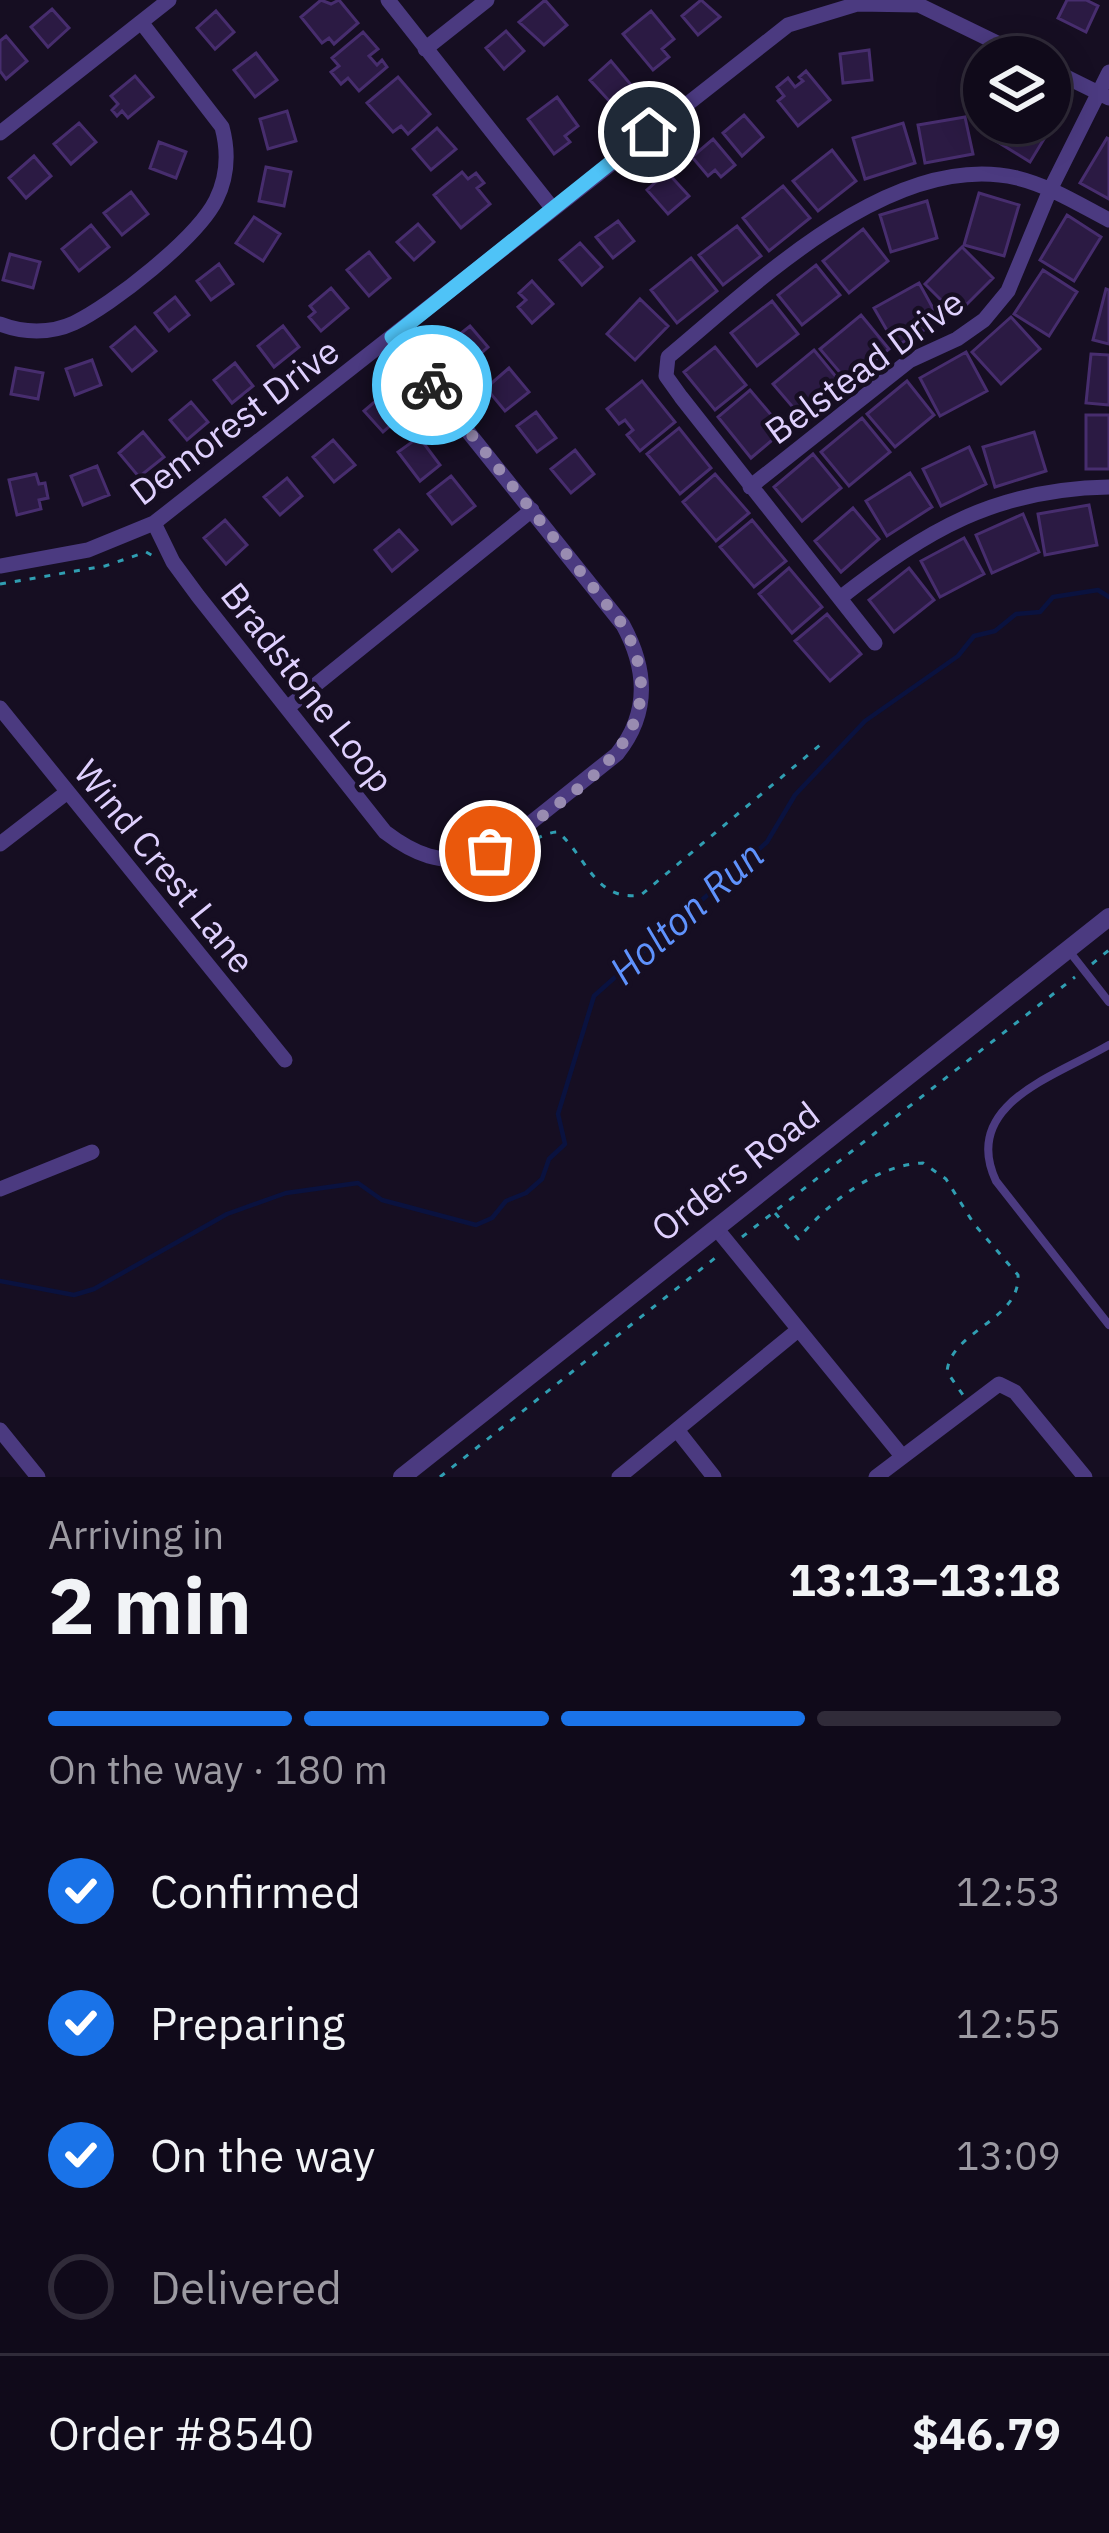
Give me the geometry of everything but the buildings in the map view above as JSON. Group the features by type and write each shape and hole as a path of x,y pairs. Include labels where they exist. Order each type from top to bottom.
{"street":[{"path":"0,134 169,0"},
{"path":"388,0 553,209"},
{"path":"425,49 487,0"},
{"name":"Demorest Drive","path":"0,566 88,550 154,523 788,26 857,4 920,2 986,36"},
{"path":"0,324 30,332 71,324 100,308 201,224 214,203 226,172 228,148 222,127 141,22"},
{"name":"Belstead Drive","path":"750,487 909,362 958,339 984,320 1008,291 1050,190 1104,95 1109,72"},
{"path":"1071,79 1104,95"},
{"path":"875,643 665,376 668,357 831,226 890,194 971,175 1016,178 1109,220"},
{"name":"Bradstone Loop","path":"154,523 173,562 385,832 403,846 436,859 464,860 505,844 617,754 642,704 643,684 623,625 392,337"},
{"path":"839,598 947,524 1001,502 1053,490 1109,487"},
{"path":"286,708 532,510"},
{"name":"Wind Crest Lane","path":"0,708 285,1060"},
{"path":"0,844 66,793"},
{"name":"Orders Road","path":"402,1477 1107,923"},
{"path":"0,1190 92,1152"},
{"path":"716,1228 902,1456"},
{"path":"619,1477 798,1330"},
{"path":"876,1477 999,1384 1015,1392 1085,1477"},
{"path":"0,1430 38,1477"},
{"path":"676,1430 714,1477"}],"lane":[{"path":"1068,950 1109,1002"},
{"path":"1109,1046 1009,1102 994,1118 987,1139 987,1162 996,1181 1109,1325"}],"path":[{"path":"0,584 106,566 146,552 154,556"},
{"path":"472,870 489,868 547,832 557,832 604,889 624,898 641,895 820,745"},
{"path":"440,1477 1109,950"},
{"path":"774,1212 798,1239 824,1210 889,1169 923,1163 946,1179 974,1223 1018,1275 1019,1284 1008,1304 947,1364 950,1381 970,1404"}],"waterway":[{"name":"Holton Run","path":"0,1281 74,1295 94,1289 227,1214 286,1193 358,1183 382,1200 476,1225 492,1218 506,1201 526,1193 542,1179 549,1159 565,1144 558,1114 594,996 767,842 795,795 865,721 958,656 974,636 995,631 1016,614 1040,612 1053,597 1098,590 1109,597"}],"way so far":[{"path":"432,385 623,625 643,684 635,725 617,754 490,851"}],"route":[{"path":"432,385 392,337 649,132"}]}
